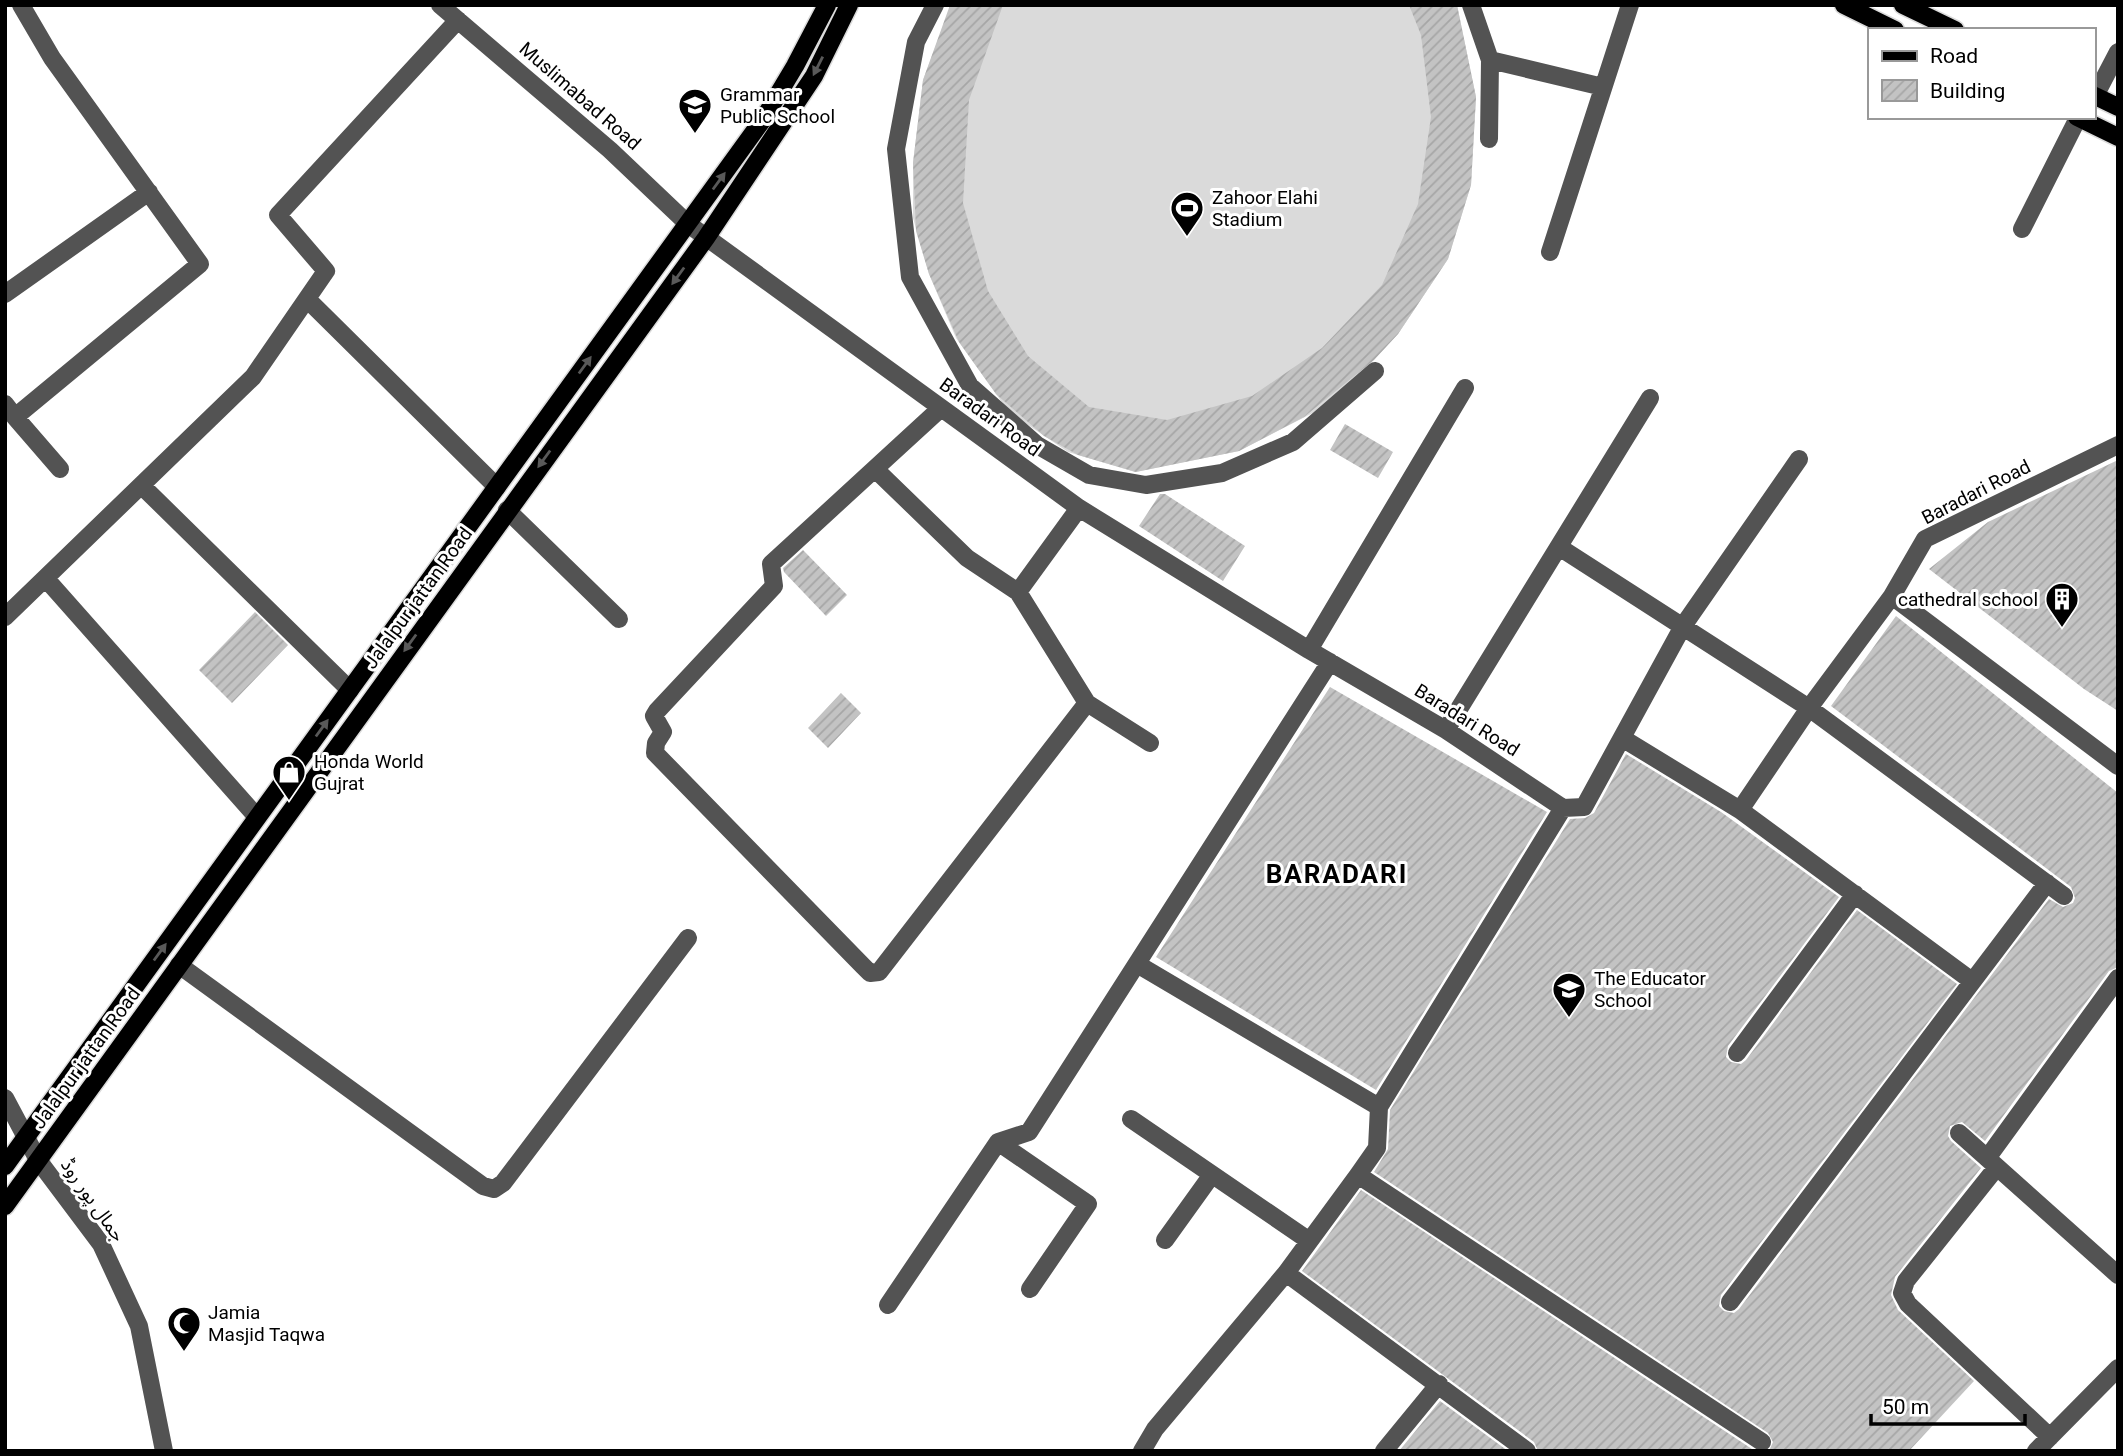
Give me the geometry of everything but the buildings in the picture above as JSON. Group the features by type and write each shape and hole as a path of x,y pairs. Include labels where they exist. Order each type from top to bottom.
{"main road":[{"name":"Jalalpur jattan Road","path":"5,1166 764,118 827,5"},
{"name":"Jalalpur jattan Road","path":"5,1206 706,238 814,76 849,5"},
{"path":"1844,5 1891,28"},
{"path":"1903,5 1951,28"},
{"path":"2095,96 2118,107"},
{"path":"2081,119 2118,137"},
{"path":"417,597 433,612"}],"street":[{"path":"20,5 52,58 200,264 10,410 60,469"},
{"name":"Muslimabad Road","path":"440,5 610,150 688,224"},
{"path":"935,5 916,41 896,149 910,277 970,386 1037,445 1089,475 1146,485 1222,473 1293,442 1375,371"},
{"path":"1471,5 1490,60 1489,139"},
{"path":"1550,252 1630,5"},
{"path":"5,617 47,580 253,377 327,271 278,215 458,20"},
{"path":"2095,93 2118,52"},
{"path":"1490,60 1603,87"},
{"path":"2022,229 2076,119"},
{"path":"5,294 149,192"},
{"name":"Baradari Road","path":"688,224 1079,508 1309,650 1446,730 1563,808"},
{"path":"307,299 497,487"},
{"path":"1309,650 1465,387"},
{"path":"1446,730 1650,398"},
{"path":"942,408 771,564 774,586 657,711 654,716 663,732 656,743 655,753 870,973 879,972 1087,703"},
{"name":"Baradari Road","path":"1740,810 1809,708 1892,596 1925,539 2118,445"},
{"path":"1142,1451 1155,1429 1286,1273 1377,1147 1379,1107 1563,808 1584,807 1683,626 1799,459"},
{"path":"875,469 967,558 1018,592 1087,703 1150,743"},
{"path":"142,486 351,690"},
{"path":"1018,592 1079,508"},
{"path":"507,510 619,619"},
{"path":"1559,547 1809,708 2064,895"},
{"path":"47,580 257,817"},
{"path":"1892,596 2118,766"},
{"path":"888,1305 998,1142 1029,1132 1330,662"},
{"path":"1622,738 1740,810 1972,981"},
{"path":"1730,1302 1822,1184 2047,883"},
{"path":"1737,1053 1855,894"},
{"path":"179,965 483,1186 494,1189 503,1183 688,938"},
{"path":"1137,964 1379,1107"},
{"path":"2050,1437 1908,1304 1902,1293 1906,1281 1992,1162 2118,978"},
{"name":"جمال پور روڈ","path":"5,1098 38,1160 101,1244 139,1326 164,1451"},
{"path":"1131,1119 1308,1240"},
{"path":"1959,1133 2118,1275"},
{"path":"998,1142 1088,1204 1030,1289"},
{"path":"1358,1175 1762,1442"},
{"path":"1165,1240 1211,1176"},
{"path":"1286,1273 1527,1451"},
{"path":"2036,1451 2118,1368"},
{"path":"1384,1451 1439,1384"}],"shaded area":[{"name":"Zahoor Elahi Stadium","path":"951,5 1457,5 1476,97 1471,185 1448,259 1398,334 1334,402 1239,451 1135,472 1068,452 1009,412 956,338 929,274 913,218 913,163 923,80"}],"place":[{"name":"Grammar Public School","path":"695,135"},
{"name":"Zahoor Elahi Stadium","path":"1187,238"},
{"name":"cathedral school","path":"2062,629"},
{"name":"Honda World Gujrat","path":"289,802"},
{"name":"The Educator School","path":"1569,1019"},
{"name":"Jamia Masjid Taqwa","path":"184,1353"}],"district":[{"name":"BARADARI","path":"1337,874"}]}
